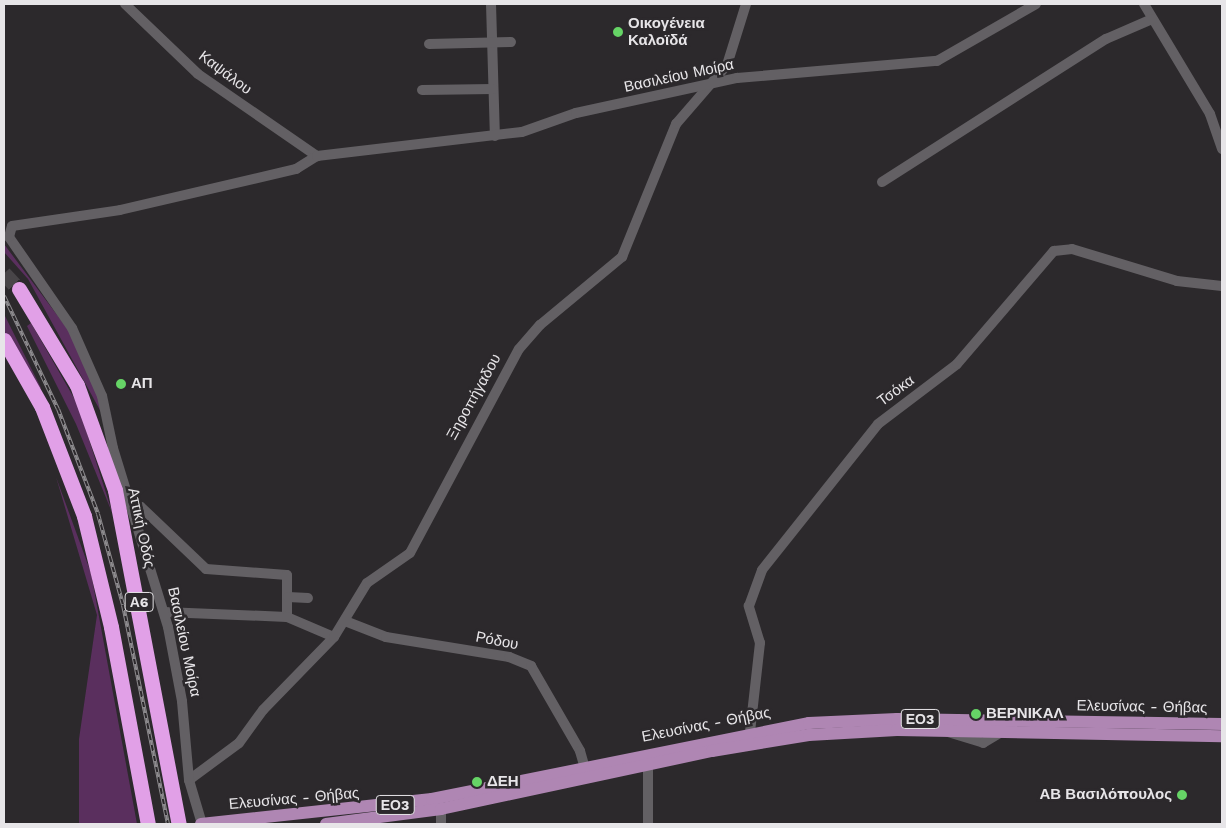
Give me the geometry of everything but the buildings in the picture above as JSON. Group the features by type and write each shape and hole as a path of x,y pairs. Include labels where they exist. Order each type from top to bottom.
{"highway":[{"name":"Αττική Οδός","path":"18,289 77,385 115,490 179,824"},
{"name":"Α6","path":"4,340 42,407 84,516 111,627 148,824"}],"main road":[{"name":"Ελευσίνας - Θήβας","path":"201,824 394,805 586,772 648,759 750,732 873,719 1222,724"},
{"name":"Ελευσίνας - Θήβας","path":"648,759 809,735 946,731 1222,736"},
{"name":"Ελευσίνας - Θήβας","path":"326,824 441,809 586,772"}],"street":[{"name":"Καψάλου","path":"125,4 198,74 317,156"},
{"path":"491,4 495,136"},
{"name":"Ξηροπήγαδου","path":"189,780 210,768 239,743 263,710 334,637 367,583 410,553 519,349 540,325 622,257 676,124 712,83 736,46 746,4"},
{"name":"Βασιλείου Μοίρα","path":"201,824 189,780 180,681 164,612 130,504 89,357 12,241 9,229 29,220 120,210 296,169 317,156 495,136 712,83 937,61 1036,4"},
{"path":"1144,4 1210,114 1222,148"},
{"path":"882,182 1106,39 1152,19"},
{"path":"429,44 511,42"},
{"path":"422,90 493,89"},
{"name":"Τσόκα","path":"750,732 760,643 749,606 762,570 878,424 957,364 1054,252 1072,249 1177,280 1222,286"},
{"path":"130,504 152,517 202,567 287,575 287,617"},
{"path":"288,596 308,598"},
{"path":"164,612 287,617 334,637"},
{"name":"Ρόδου","path":"345,621 386,636 509,657 531,666 550,692 586,772"},
{"path":"648,759 648,824"},
{"path":"441,809 441,824"}],"shaded area":[{"path":"4,244 69,331 96,385 101,412 28,279 4,252"},
{"path":"4,314 41,388 38,389 4,331"},
{"path":"31,323 78,405 113,515 76,424 27,326"},
{"path":"56,477 91,573 137,824 79,824 79,739 97,615"}],"tunnel":[{"path":"4,273 19,289"}],"railway":[{"path":"4,296 58,409 98,514 123,605 168,824"}],"place":[{"name":"Οικογένεια Καλοϊδά","path":"618,32"},
{"name":"ΑΠ","path":"121,384"},
{"name":"ΒΕΡΝΙΚΑΛ","path":"976,714"},
{"name":"ΔΕΗ","path":"477,782"},
{"name":"ΑΒ Βασιλόπουλος","path":"1182,795"}]}
